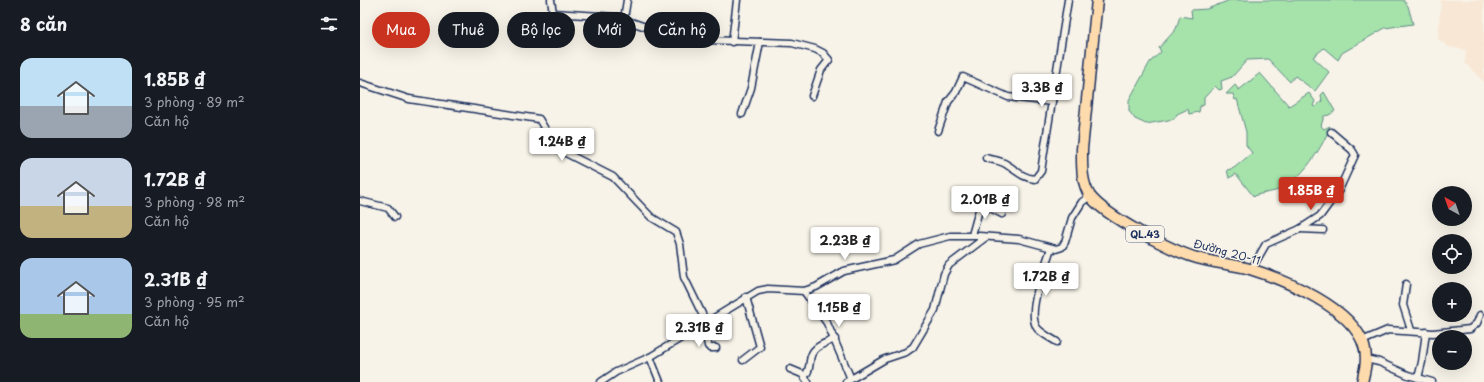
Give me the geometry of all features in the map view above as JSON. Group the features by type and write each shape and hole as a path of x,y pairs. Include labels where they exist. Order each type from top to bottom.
{"highway":[{"name":"Đường 20-11","path":"1097,0 1082,149 1082,173 1090,196 1110,214 1133,228 1183,252 1197,258 1251,270 1296,288 1327,305 1344,316 1362,340 1366,359"},
{"name":"QL.43","path":"1362,382 1366,359"}],"street":[{"path":"551,0 553,13 583,15"},
{"path":"625,12 627,0"},
{"path":"732,42 737,0"},
{"path":"986,158 1001,162 1018,174 1034,179 1039,176 1068,0"},
{"path":"636,24 680,39 792,43 823,53 829,60 821,70 812,96"},
{"path":"742,114 751,88 760,42"},
{"path":"938,131 948,102 956,92 963,77 1008,97 1052,102"},
{"path":"360,83 409,99 539,119 556,148 613,177 651,216 676,232 680,244 684,277 705,323 708,346 710,348 716,348"},
{"path":"1251,270 1266,244 1300,229 1320,216 1338,192 1347,176 1355,155 1352,150 1331,132"},
{"path":"601,382 616,372 650,357 758,291 768,289 804,291 816,287 844,271 894,260 924,242 950,236 972,235 1019,240 1052,248 1062,247 1065,242 1072,218 1082,202 1090,196"},
{"path":"360,201 388,208 394,217"},
{"path":"972,235 981,203 1002,214"},
{"path":"1300,229 1323,230"},
{"path":"804,291 823,317 835,339 848,380 885,359 906,352 913,347 935,310 944,274 949,266 986,236"},
{"path":"1052,248 1038,288 1034,317 1037,328 1058,342"},
{"path":"1406,284 1403,305 1410,330"},
{"path":"743,360 760,347 746,298"},
{"path":"1362,340 1383,330 1410,330 1426,332 1470,329 1477,323 1480,315"},
{"path":"1418,378 1426,332"},
{"path":"790,369 807,379 813,351 819,346 835,339"},
{"path":"650,357 660,382"},
{"path":"1366,359 1379,362 1398,372 1432,382"}],"shaded area":[{"path":"1441,0 1484,0 1484,82 1465,63 1466,50 1449,47 1438,39"}],"green space":[{"path":"1230,0 1403,0 1408,6 1413,24 1385,28 1342,53 1338,60 1324,48 1313,57 1329,72 1315,91 1295,76 1290,82 1268,59 1247,60 1232,77 1221,81 1222,89 1219,90 1215,86 1204,98 1204,105 1200,106 1199,112 1189,114 1188,109 1177,114 1174,119 1146,124 1135,119 1129,111 1129,100 1150,62 1161,52 1159,48 1176,29 1180,16 1192,18 1191,10 1207,9"},
{"path":"1260,73 1289,106 1309,93 1315,101 1313,106 1315,107 1322,101 1321,95 1324,92 1335,111 1324,116 1321,126 1324,129 1330,126 1323,143 1304,170 1289,185 1272,192 1256,195 1254,197 1236,174 1229,178 1227,170 1234,168 1252,153 1246,145 1246,132 1237,99 1235,100 1233,94 1226,94 1235,85 1239,90"}]}
